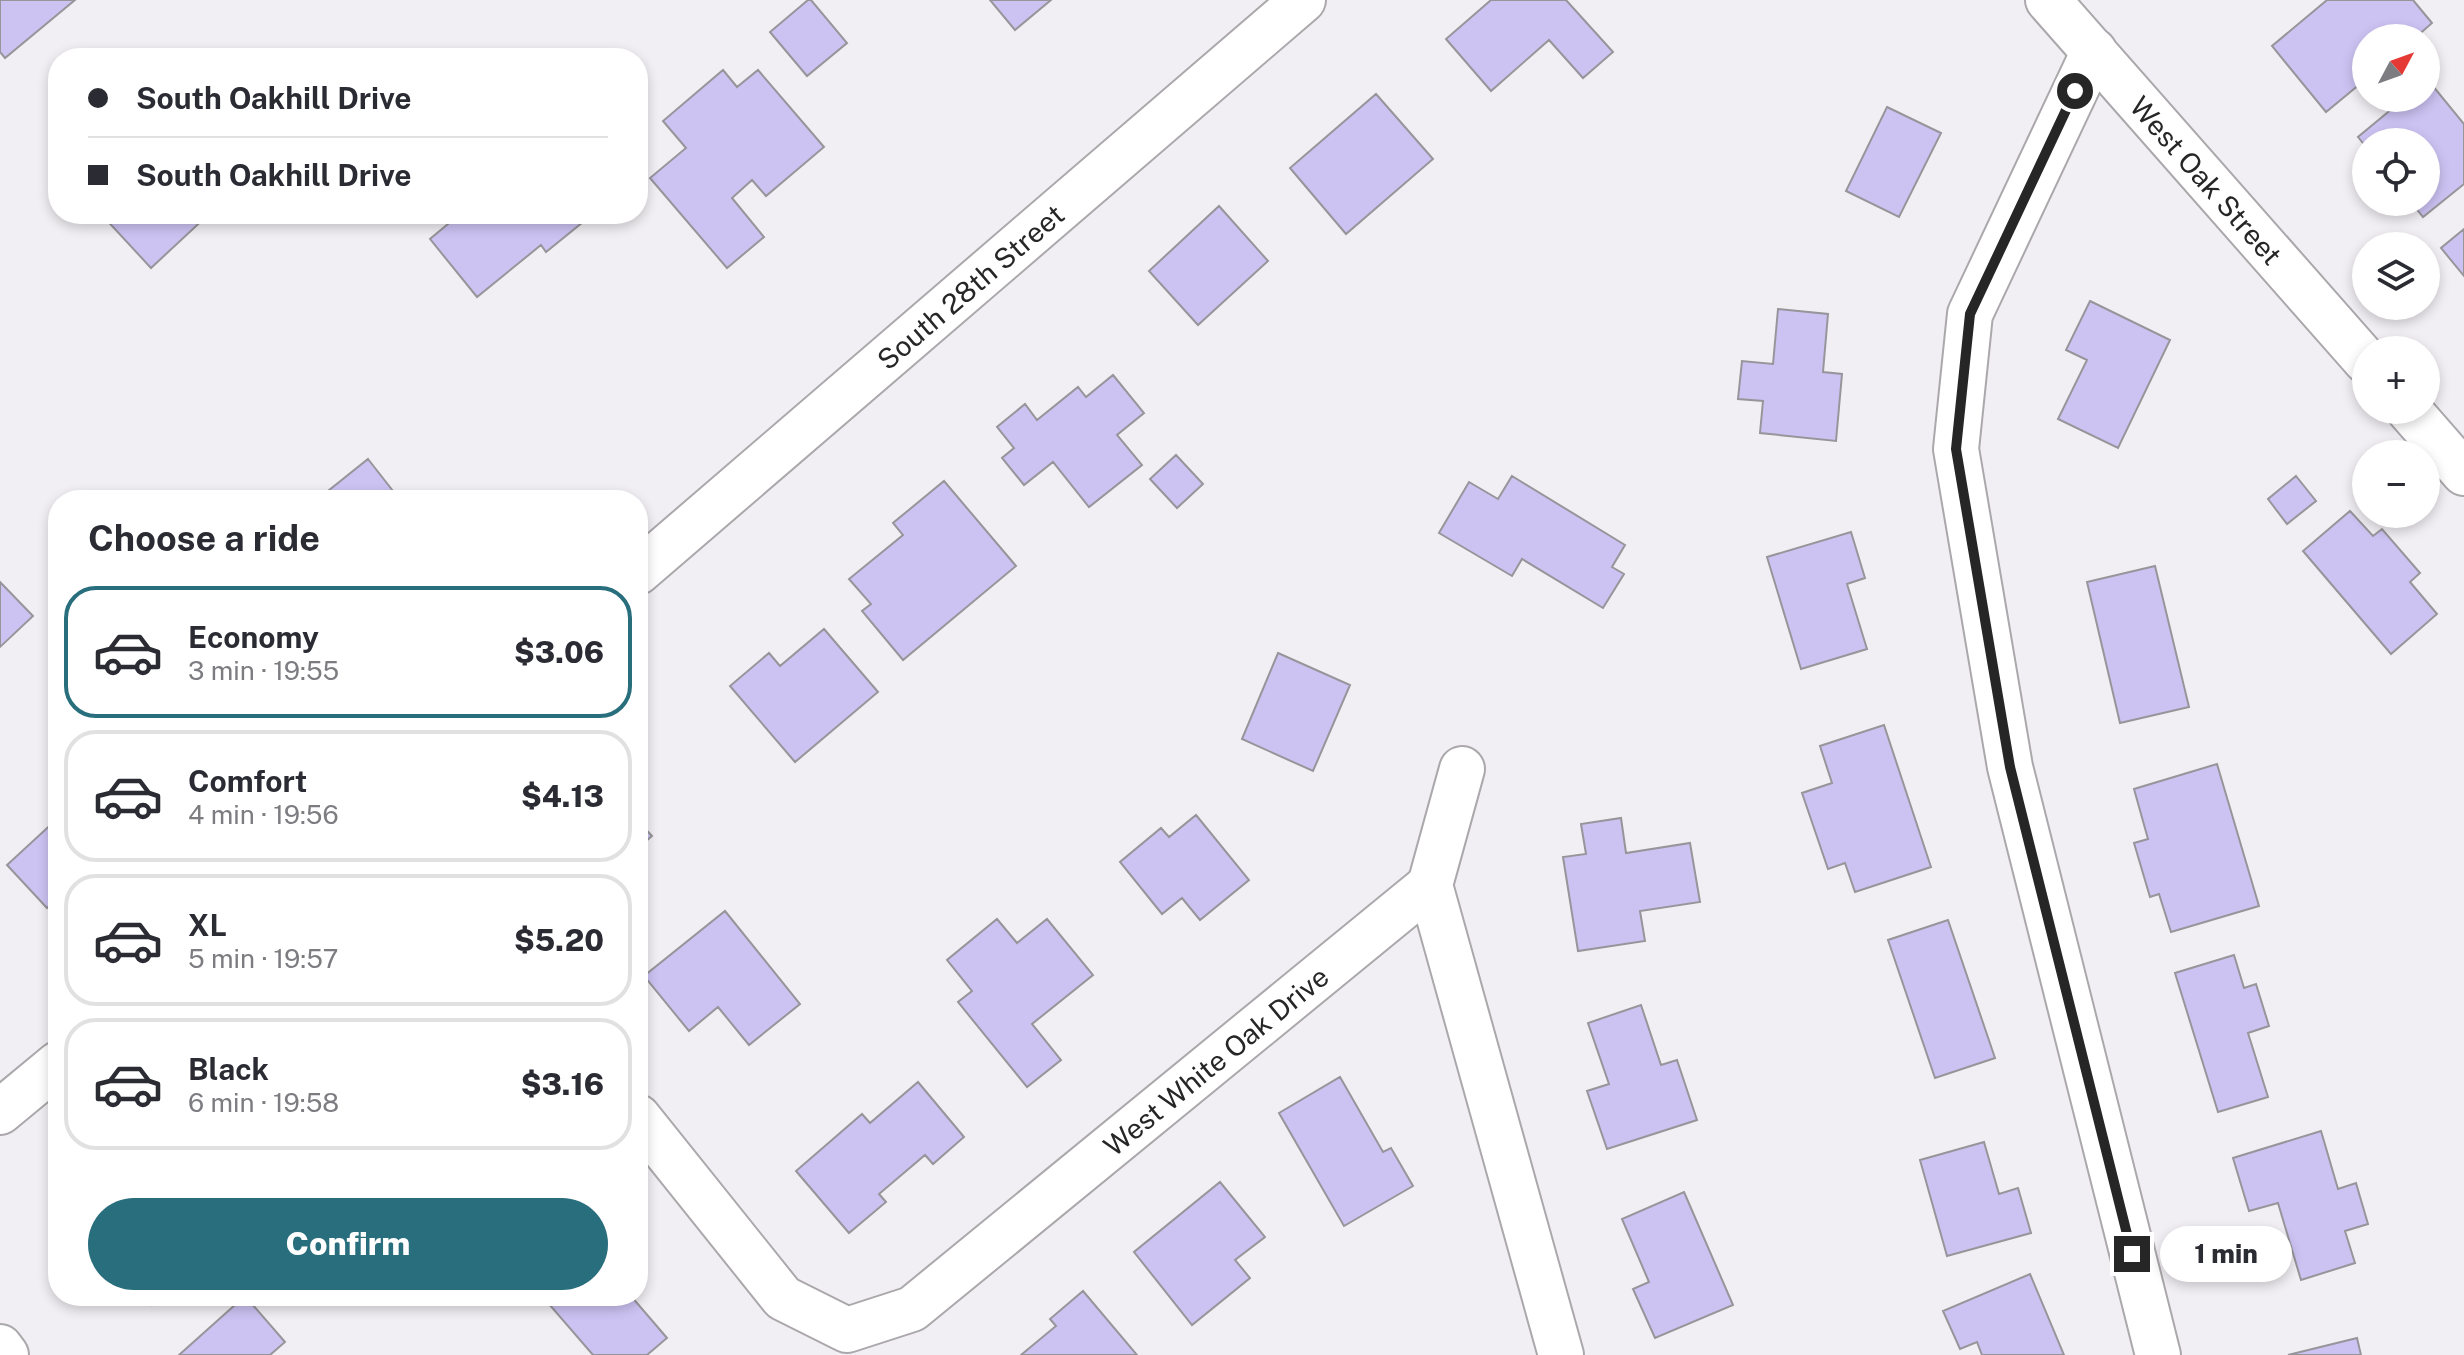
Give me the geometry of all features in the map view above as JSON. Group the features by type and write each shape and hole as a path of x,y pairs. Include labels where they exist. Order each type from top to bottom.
{"street":[{"name":"South 28th Street","path":"648,563 1303,0"},
{"name":"West Oak Street","path":"2048,0 2352,345"},
{"path":"2094,51 1970,314 1956,449 2010,767 2158,1355"},
{"path":"2421,424 2464,473"},
{"path":"1462,769 1430,885 1561,1355"},
{"name":"West White Oak Drive","path":"648,1129 783,1298 847,1330 912,1309 1430,885"},
{"path":"0,1112 48,1072"},
{"path":"0,1347 6,1355"}],"building":[{"path":"0,0 75,0 5,58 0,52"},
{"path":"808,0 847,43 807,76 770,32"},
{"path":"990,0 1051,0 1015,30"},
{"path":"1491,0 1566,0 1613,52 1583,78 1549,40 1491,91 1446,39"},
{"path":"2327,0 2413,0 2432,23 2352,24 2352,91 2326,112 2272,46"},
{"path":"723,70 737,87 758,70 824,147 766,196 752,180 732,198 764,237 727,268 650,178 686,148 663,121"},
{"path":"1376,94 1433,159 1346,234 1290,168"},
{"path":"2440,95 2464,124 2464,184 2440,203 2440,128 2369,128 2388,112 2440,112"},
{"path":"1887,107 1941,133 1899,217 1846,191"},
{"path":"1219,206 1268,261 1198,325 1149,271"},
{"path":"110,224 198,224 151,268"},
{"path":"448,224 581,224 546,252 541,245 477,297 430,239"},
{"path":"2464,229 2464,276 2441,248"},
{"path":"2090,301 2170,340 2118,448 2058,419 2087,360 2066,350"},
{"path":"1778,309 1828,314 1823,372 1842,374 1836,441 1760,433 1763,401 1738,399 1742,361 1773,364"},
{"path":"1113,375 1144,413 1117,435 1142,465 1089,507 1053,462 1024,485 1002,458 1014,448 997,427 1025,404 1037,420 1078,387 1086,397"},
{"path":"1176,455 1203,484 1177,508 1150,479"},
{"path":"368,459 392,490 329,490"},
{"path":"1512,476 1625,545 1612,567 1624,574 1603,608 1522,559 1512,576 1439,533 1469,482 1498,499"},
{"path":"2296,476 2316,501 2287,524 2268,499"},
{"path":"944,481 1016,566 903,660 862,611 871,604 849,579 903,535 893,523"},
{"path":"2350,511 2352,528 2366,528 2373,536 2382,529 2420,573 2410,582 2437,614 2391,654 2303,551"},
{"path":"1851,532 1865,578 1847,584 1867,649 1801,669 1767,557"},
{"path":"2155,566 2189,707 2120,723 2087,582"},
{"path":"0,582 33,616 0,647"},
{"path":"824,629 878,692 795,762 730,686 769,653 780,666"},
{"path":"1278,653 1350,685 1313,771 1242,739"},
{"path":"1884,725 1931,867 1855,892 1845,863 1828,869 1802,793 1832,783 1820,746"},
{"path":"2217,764 2259,906 2171,932 2159,894 2150,897 2134,843 2148,839 2134,789"},
{"path":"1196,815 1249,880 1200,920 1182,898 1162,914 1120,862 1161,828 1169,837"},
{"path":"1621,818 1626,853 1690,843 1700,902 1640,911 1645,941 1578,951 1563,857 1586,854 1581,824"},
{"path":"48,827 48,907 47,908 7,865"},
{"path":"725,911 800,1004 749,1045 718,1007 689,1031 648,981 648,973"},
{"path":"997,919 1017,943 1047,919 1093,975 1032,1024 1061,1060 1027,1087 958,1002 972,991 947,960"},
{"path":"1948,920 1995,1058 1935,1078 1888,940"},
{"path":"2234,955 2244,988 2256,984 2269,1026 2248,1033 2268,1097 2218,1112 2175,973"},
{"path":"1641,1005 1661,1065 1677,1060 1697,1120 1607,1149 1587,1091 1609,1084 1588,1023"},
{"path":"1340,1077 1383,1152 1391,1148 1413,1186 1344,1226 1279,1113"},
{"path":"918,1082 964,1137 933,1164 925,1155 879,1194 886,1202 849,1233 796,1171 862,1114 870,1123"},
{"path":"2321,1131 2338,1189 2356,1183 2368,1224 2345,1231 2355,1263 2301,1280 2278,1203 2249,1211 2233,1158"},
{"path":"1984,1142 1999,1194 2018,1188 2031,1233 1947,1256 1920,1160"},
{"path":"1220,1182 1265,1237 1235,1260 1250,1278 1192,1325 1134,1252"},
{"path":"1684,1192 1733,1305 1655,1338 1633,1289 1649,1282 1622,1219"},
{"path":"2030,1274 2064,1355 1982,1355 1977,1342 1960,1349 1943,1311"},
{"path":"1083,1291 1137,1355 1021,1355 1056,1326 1050,1319"},
{"path":"234,1306 254,1306 285,1342 270,1355 179,1355"},
{"path":"551,1306 640,1306 667,1338 647,1355 593,1355"},
{"path":"2357,1338 2361,1355 2288,1355"}],"route":[{"path":"2075,91 1970,314 1956,449 2010,767 2132,1254"}]}
